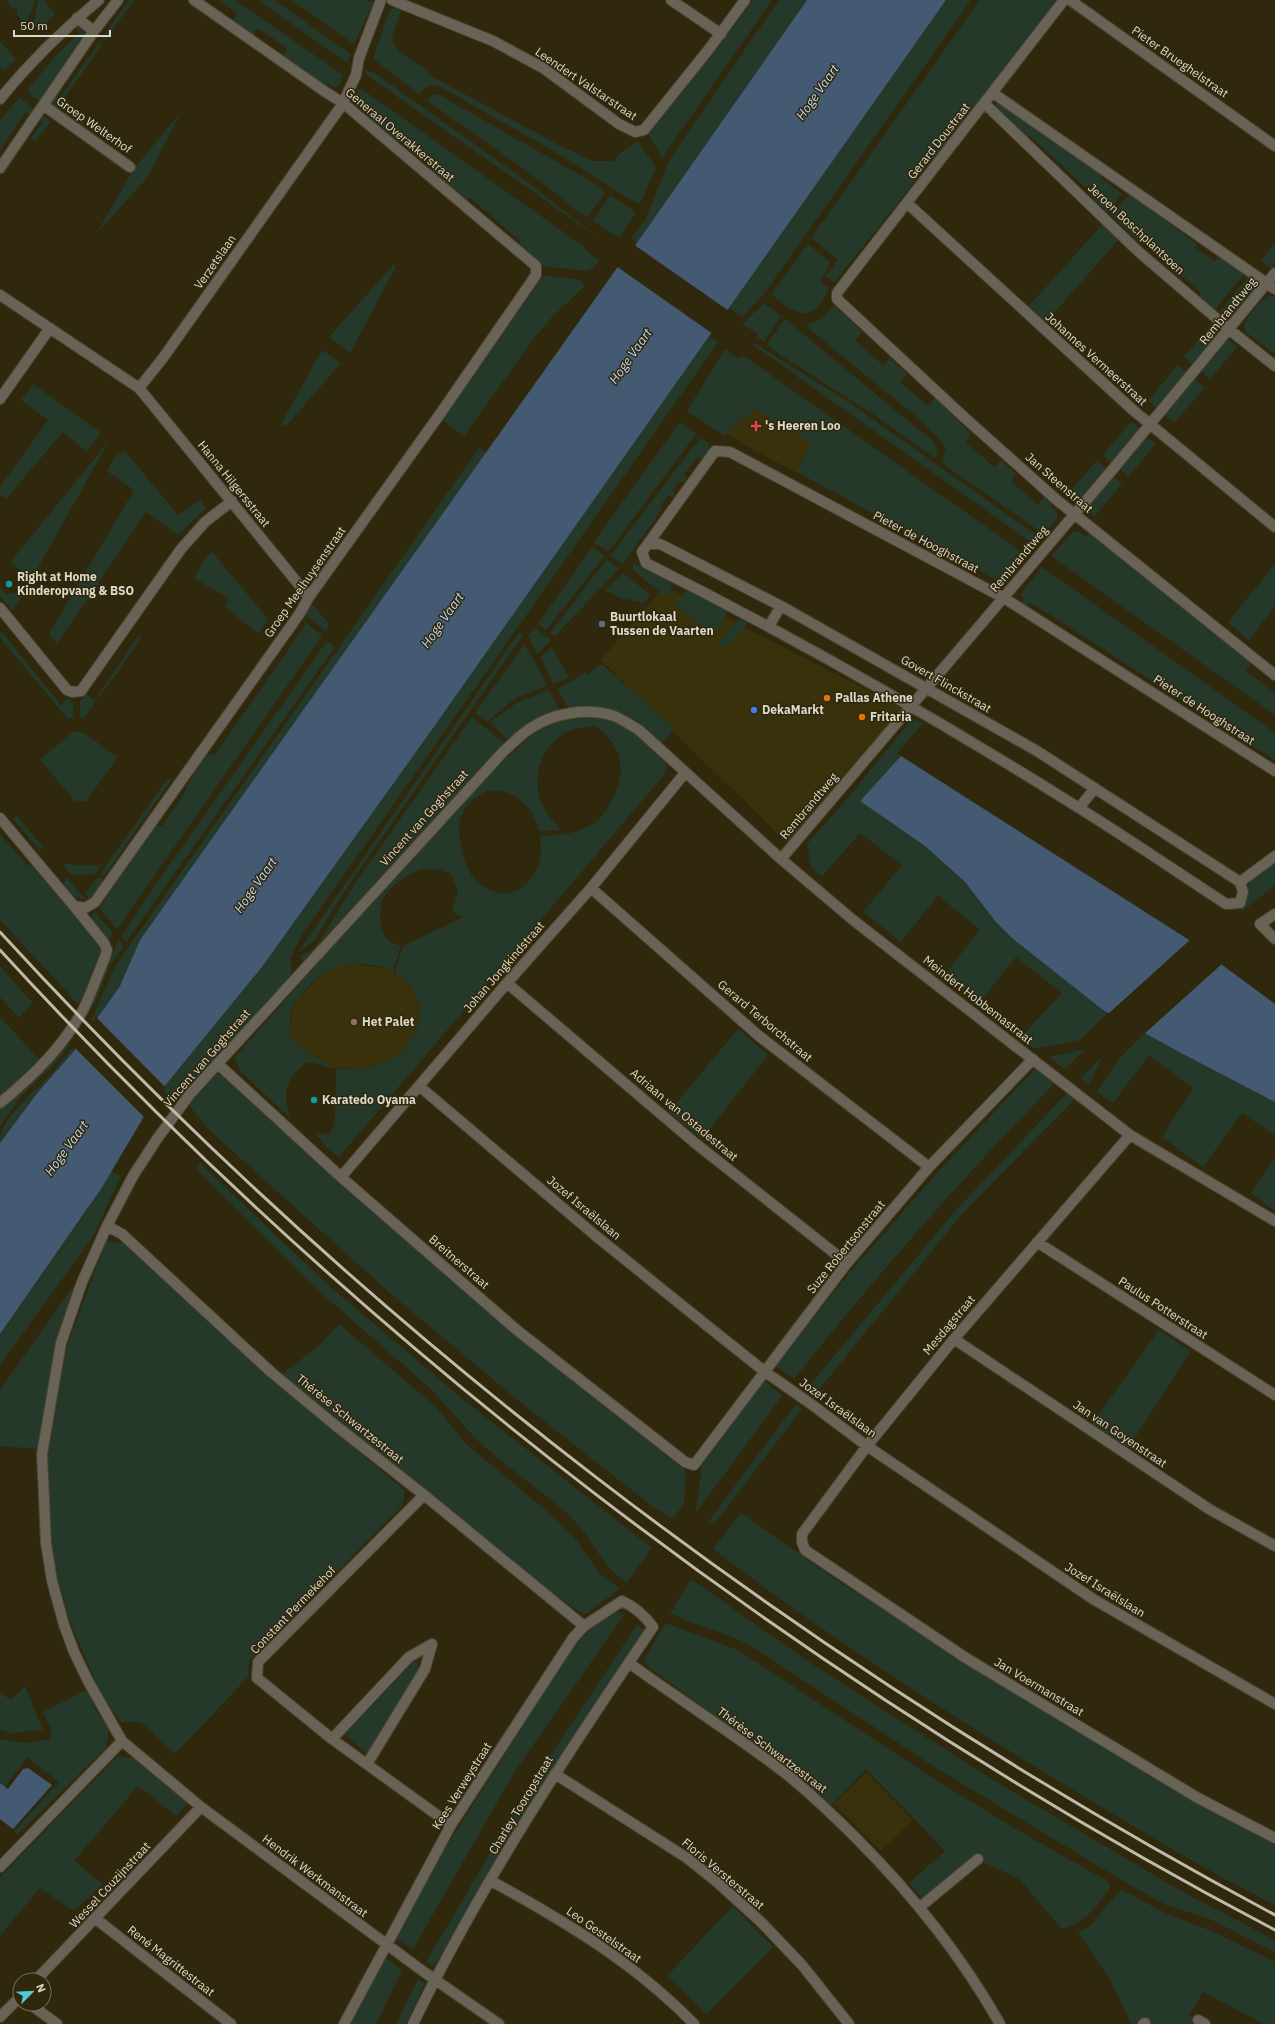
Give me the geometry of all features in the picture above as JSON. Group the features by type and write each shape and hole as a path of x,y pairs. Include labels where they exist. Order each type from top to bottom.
{"street":[{"path":"0,99 28,65 77,18 99,0"},
{"name":"Generaal Overakkerstraat","path":"194,0 343,103 536,266 536,275"},
{"name":"Verzetslaan","path":"139,388 163,358 343,103 356,75 359,58 381,0"},
{"name":"Leendert Valstarstraat","path":"392,0 493,41 543,68 620,124 635,132 644,130 721,34"},
{"path":"671,0 721,34 745,0"},
{"name":"Gerard Doustraat","path":"837,299 837,293 840,289 985,104 1064,0"},
{"name":"Pieter Brueghelstraat","path":"1070,0 1275,146"},
{"path":"0,168 115,1"},
{"path":"77,18 94,31"},
{"name":"Jeroen Boschplantsoen","path":"993,93 1271,286"},
{"name":"Jeroen Boschplantsoen","path":"985,104 1140,253 1230,330 1275,366"},
{"name":"Groep Welterhof","path":"43,105 130,167"},
{"name":"Johannes Vermeerstraat","path":"907,203 1037,324 1150,424 1275,527"},
{"name":"Rembrandtweg","path":"781,859 910,707 928,688 1230,330 1271,286 1275,273"},
{"name":"Groep Meelhuysenstraat","path":"74,906 81,909 95,902 300,613 309,597 440,414 536,275"},
{"path":"0,295 139,388"},
{"name":"Jan Steenstraat","path":"837,299 965,418 1074,514 1275,675"},
{"path":"0,399 50,328"},
{"name":"Hanna Hilgersstraat","path":"139,388 232,500 309,597"},
{"name":"Pieter de Hooghstraat","path":"649,544 715,451 730,452 1004,598 1275,771"},
{"path":"0,608 68,690 72,692 81,691 181,549 205,522 232,500"},
{"path":"649,544 642,552 646,563 769,626 910,707 1079,808 1226,904 1240,904 1243,892 1240,882 1275,856"},
{"name":"Govert Flinckstraat","path":"649,544 660,544 781,606 928,688 1037,751 1240,882"},
{"path":"769,626 781,606"},
{"name":"Vincent van Goghstraat","path":"122,1741 88,1681 74,1652 64,1625 52,1581 43,1497 42,1454 60,1343 82,1282 107,1226 133,1176 157,1139 190,1094 461,797 503,752 530,728 541,722 564,714 588,712 612,716 639,730 685,773"},
{"name":"Meindert Hobbemastraat","path":"685,773 781,859 853,920 1130,1135 1275,1221"},
{"name":"Johan Jongkindstraat","path":"341,1177 507,983 591,888 685,773"},
{"path":"1079,808 1095,788"},
{"path":"0,818 104,943 107,950 84,1008 63,1042 26,1081 0,1103"},
{"name":"Gerard Terborchstraat","path":"591,888 759,1036 929,1167"},
{"path":"1272,937 1260,924 1275,914"},
{"name":"Adriaan van Ostadestraat","path":"507,983 695,1143 847,1263"},
{"name":"Suze Robertsonstraat","path":"694,1465 847,1263 929,1167 1033,1059"},
{"name":"Breitnerstraat","path":"218,1064 341,1177 518,1330 685,1462 694,1465"},
{"name":"Jozef Israëlslaan","path":"420,1086 596,1236 764,1371 812,1404 867,1446 1093,1599 1275,1704"},
{"name":"Mesdagstraat","path":"802,1542 802,1534 867,1446 954,1339 1130,1135"},
{"name":"Thérèse Schwartzestraat","path":"107,1226 122,1234 271,1372 584,1626"},
{"name":"Paulus Potterstraat","path":"1037,1242 1275,1395"},
{"name":"Jan van Goyenstraat","path":"954,1339 1209,1509 1275,1546"},
{"name":"Constant Permekehof","path":"424,1495 258,1662 257,1678 332,1739 451,1825"},
{"name":"Jan Voermanstraat","path":"802,1542 805,1550 966,1658 1198,1798 1275,1838"},
{"name":"Kees Verweystraat","path":"344,2024 451,1825 573,1638 584,1626 622,1601 638,1611"},
{"name":"Charley Tooropstraat","path":"413,2024 434,1980 555,1774 653,1627 646,1617 638,1611"},
{"path":"332,1739 410,1657 432,1644 425,1669 367,1764"},
{"name":"Thérèse Schwartzestraat","path":"629,1662 754,1751 820,1803 887,1869 920,1907 982,1991 1000,2024"},
{"path":"0,1867 122,1741"},
{"name":"Hendrik Werkmanstraat","path":"122,1741 201,1807 434,1980 499,2024"},
{"name":"Floris Versterstraat","path":"555,1774 681,1854 717,1882 761,1922 802,1965 849,2024"},
{"name":"Wessel Couzijnstraat","path":"44,1972 96,1919 201,1807"},
{"path":"920,1907 978,1859"},
{"name":"Leo Gestelstraat","path":"491,1881 552,1914 589,1938 633,1971 694,2024"},
{"name":"René Magrittestraat","path":"96,1919 231,2024"},
{"path":"0,2017 12,2005"},
{"path":"41,2012 57,2024"}],"shaded area":[{"name":"'s Heeren Loo","path":"717,374 819,440 801,475 743,444 691,411"},
{"path":"664,586 902,708 787,843 601,660"},
{"name":"Het Palet","path":"352,963 391,970 410,984 420,1007 417,1032 401,1053 378,1065 362,1069 330,1068 330,1064 313,1057 290,1037 291,1012 299,997 323,973 335,966"},
{"path":"866,1772 913,1820 881,1851 834,1804"}],"green space":[{"path":"6,0 35,0 26,26 17,14 17,9 13,9"},
{"path":"38,0 44,0 55,14 39,31 32,23 35,18"},
{"path":"129,0 134,0 105,40 102,38"},
{"path":"219,0 235,0 343,75 339,86 334,87 328,84 327,88 283,56 287,48 258,28 252,36 233,21 237,13"},
{"path":"258,0 274,0 351,54 347,63"},
{"path":"291,0 362,0 374,2 354,44"},
{"path":"753,0 772,0 662,158 648,133 719,46"},
{"path":"779,0 807,0 637,243 631,238 645,220 668,163"},
{"path":"946,0 971,0 764,294 742,317 729,308"},
{"path":"980,0 1059,0 834,283 826,276 838,260 811,238"},
{"path":"396,8 401,11 391,40 401,53 428,71 427,74 592,161 613,161 624,150 638,141 656,168 641,202 638,203 631,200 557,153 439,86 428,87 419,94 374,59 374,55 390,9"},
{"path":"77,25 81,25 87,31 87,35 40,101 28,92 29,88 56,56 79,33 75,27"},
{"path":"0,41 16,59 4,71 0,67"},
{"path":"99,43 102,45 55,111 50,104 55,96 59,99"},
{"path":"366,70 376,74 522,178 603,241 368,76 365,72"},
{"path":"360,88 586,248 585,250 599,260 594,268 586,271 543,266 520,247 520,241 471,198 464,199 433,173 432,166 404,141 395,140 365,114 368,111 357,103 356,94"},
{"path":"434,94 441,96 599,186 605,193 587,218 524,169 429,102 427,98"},
{"path":"20,97 35,110 31,116 26,112 0,150 0,120"},
{"path":"998,102 1102,174 1101,178 1122,194 1107,212 1093,200 1095,196 1030,136 1027,139 995,106"},
{"path":"181,112 147,178 96,234 134,169"},
{"path":"42,115 51,121 35,142 31,138 43,122 40,117"},
{"path":"1129,194 1197,244 1194,247 1215,261 1218,257 1244,274 1215,309 1199,297 1201,293 1142,239 1139,241 1111,215"},
{"path":"610,195 634,211 635,214 619,238 593,221"},
{"path":"1103,224 1120,238 1045,323 1028,307"},
{"path":"1275,243 1275,264 1271,269 1261,261"},
{"path":"808,244 830,262 821,282 829,288 817,308 810,312 803,313 796,312 788,308 771,294"},
{"path":"394,264 396,266 350,353 329,337"},
{"path":"544,275 581,280 585,286 553,316 534,338 464,436 442,420"},
{"path":"1248,277 1255,284 1255,290 1232,317 1225,316 1220,312"},
{"path":"1269,296 1275,296 1275,354 1247,333 1244,327 1246,320 1252,312"},
{"path":"764,303 781,316 764,342 757,337 758,334 742,324"},
{"path":"833,306 836,306 862,332 855,340 883,365 890,358 907,374 900,382 928,406 935,398 971,434 966,442 995,468 1000,460 1016,473 1011,481 1038,505 1045,495 1053,502 1050,506 1057,512 1057,518 1044,534 946,466 942,461 946,448 942,442 913,414 808,328 806,325 821,319"},
{"path":"785,319 929,438 937,450 935,458 870,412 780,355 767,344"},
{"path":"1212,324 1222,332 1193,365 1184,357"},
{"path":"709,336 718,342 301,936 291,957 291,975 178,1105 162,1090 262,967 431,731"},
{"path":"1228,339 1237,347 1210,379 1201,371"},
{"path":"754,343 850,403 1040,538 1035,545 753,345"},
{"path":"725,349 738,359 744,356 1026,555 1003,582 1000,582 797,472 812,443 753,408 745,420 739,416 738,423 725,436 687,411"},
{"path":"322,350 341,363 286,426 281,424"},
{"path":"1178,365 1188,373 1157,408 1148,400"},
{"path":"1195,379 1205,388 1174,422 1165,415"},
{"path":"33,384 101,433 87,452 63,432 6,499 0,494 0,487 48,420 21,400"},
{"path":"680,422 696,434 608,552 594,542"},
{"path":"1131,422 1140,429 1111,463 1103,455"},
{"path":"1147,437 1156,444 1128,477 1120,468"},
{"path":"700,438 709,443 709,451 702,458 698,457 684,474 686,477 684,482 680,481 672,490 675,493 673,498 669,495 660,506 663,508 623,564 610,556"},
{"path":"109,441 30,582 11,561"},
{"path":"479,448 486,453 140,940 120,986 93,1024 91,1021 116,965"},
{"path":"125,451 178,515 200,500 206,508 178,535 146,512 57,644 49,634 134,490 107,471 115,456"},
{"path":"1097,460 1106,468 1077,501 1069,493"},
{"path":"1113,476 1122,484 1094,517 1085,509"},
{"path":"1073,532 1080,532 1086,537 1089,533 1252,662 1246,671 1275,693 1275,715 1051,556"},
{"path":"592,547 605,556 546,630 538,624"},
{"path":"212,552 268,619 259,634 225,607 229,599 194,578 204,560"},
{"path":"607,559 619,569 555,636 550,633"},
{"path":"633,563 669,580 671,589 667,598 633,570"},
{"path":"1275,564 1275,605 1249,641 1228,622"},
{"path":"1042,567 1275,733 1275,760 1030,602 1027,607 1022,603 1024,599 1021,595 1022,592"},
{"path":"623,573 651,595 642,604 636,600 635,602 626,598 625,600 605,590"},
{"path":"21,583 26,589 13,611 0,596 0,588 6,594 17,593"},
{"path":"690,591 724,608 727,614 712,635 675,604 685,592"},
{"path":"310,606 314,606 329,624 326,632 305,614"},
{"path":"740,618 746,618 749,621 726,648 719,641"},
{"path":"302,619 322,636 117,929 99,908 155,826 162,826 186,792 186,787 206,754 215,755 305,625"},
{"path":"535,628 551,640 537,654 528,636"},
{"path":"1,631 61,705 67,698 73,702 74,718 68,719 0,638"},
{"path":"520,631 523,635 337,902 314,941 298,952"},
{"path":"138,636 142,637 99,698 97,697"},
{"path":"327,641 335,647 126,942 122,936 144,901"},
{"path":"525,644 547,686 517,697 487,722 475,713"},
{"path":"552,647 569,678 553,684 541,657"},
{"path":"598,665 603,665 675,729 661,744 615,713 596,707 571,708 566,705 558,689 585,673 588,675"},
{"path":"549,690 559,709 533,720 508,740 490,722 518,702"},
{"path":"86,694 96,701 84,718 80,717 80,701"},
{"path":"472,717 504,743 304,961 299,957 313,949 319,942 356,882"},
{"path":"575,717 605,718 632,729 667,764 664,775 339,1157 330,1151 314,1132 329,1135 335,1124 336,1069 362,1069 378,1065 401,1053 417,1032 420,1007 410,984 395,973 403,946 463,917 452,912 458,892 451,874 431,869 418,871 401,880 384,897 380,912 382,930 387,939 401,946 393,971 368,964 346,965 335,968 315,980 295,1003 290,1015 290,1037 308,1053 330,1064 330,1068 308,1062 305,1063 292,1077 286,1094 287,1106 291,1119 240,1071 235,1057 379,893 492,772 532,735 558,720","holes":["595,726 604,733 617,750 621,769 617,789 601,817 593,824 574,832 540,836 541,857 537,869 532,877 520,889 504,893 495,892 478,883 468,868 461,846 459,822 464,810 474,799 484,792 496,791 508,793 518,798 528,807 535,818 539,831 561,830 551,818 539,797 538,777 542,758 553,742 568,731 581,727"]},
{"path":"912,719 923,723 897,753 901,756 860,801 925,846 965,882 995,921 1013,939 1108,1012 1080,1040 1035,1049 1020,1038 1062,993 1016,957 979,1003 944,975 980,930 938,895 901,942 863,912 902,865 860,833 822,876 812,869 807,844 847,799"},
{"path":"74,731 84,733 118,757 86,801 75,801 40,760"},
{"path":"168,778 171,780 105,875 100,874"},
{"path":"17,816 43,847 40,850 13,819"},
{"path":"0,834 27,865 36,866 100,946 98,959 92,976 85,993 78,1004 0,920"},
{"path":"1275,861 1275,885 1240,913 1247,888 1252,879"},
{"path":"63,864 100,866 95,874 71,875"},
{"path":"67,878 85,899 75,897 68,891 64,886 65,879"},
{"path":"97,878 102,878 103,884 89,898 85,893"},
{"path":"95,912 113,933 109,941 92,920 92,915"},
{"path":"119,940 124,946 110,965 96,1000 85,1018 84,1017"},
{"path":"0,966 33,1002 19,1018 0,997"},
{"path":"0,1017 40,1060 0,1097"},
{"path":"738,1029 768,1055 702,1139 669,1112"},
{"path":"1145,1033 1275,1102 1275,1135 1242,1113 1203,1167 1162,1137 1193,1088 1149,1055 1113,1103 1097,1092 1117,1061"},
{"path":"67,1043 70,1045 53,1066 23,1094 0,1126 0,1109 27,1087"},
{"path":"72,1048 74,1051 38,1092 0,1143 1,1133 11,1115 51,1074"},
{"path":"1085,1049 1065,1069 1049,1057"},
{"path":"1102,1057 1089,1085 1080,1078"},
{"path":"1036,1068 1054,1084 986,1155 920,1228 794,1379 775,1366 851,1271 936,1174"},
{"path":"214,1073 222,1075 450,1278 557,1369 686,1471 684,1504 672,1519 653,1507 525,1406 391,1294 208,1129 189,1105"},
{"path":"1067,1093 1074,1100 962,1214 816,1393 809,1386 956,1210"},
{"path":"1275,1157 1275,1211 1251,1193"},
{"path":"199,1162 326,1283 465,1401 652,1548 626,1583 608,1567 581,1528 564,1510 495,1456 476,1439 431,1389 311,1284 197,1170"},
{"path":"111,1171 121,1176 92,1238 0,1365 0,1334 88,1209"},
{"path":"106,1242 123,1243 261,1368 405,1491 402,1506 249,1661 248,1677 175,1754 141,1722 121,1722 102,1696 71,1624 56,1573 48,1508 47,1452 67,1346"},
{"path":"75,1284 77,1285 57,1340 39,1449 0,1446 0,1390"},
{"path":"339,1324 437,1408 465,1443 555,1518 574,1537 599,1573 620,1589 585,1614 574,1608 502,1560 282,1375 322,1343"},
{"path":"1159,1330 1191,1351 1128,1448 1092,1424"},
{"path":"764,1380 782,1396 698,1510 696,1510 702,1465"},
{"path":"796,1404 802,1409 714,1524 709,1521"},
{"path":"741,1513 840,1582 1004,1685 1173,1790 1275,1845 1275,1905 1184,1856 1037,1768 954,1716 791,1607 713,1549"},
{"path":"691,1579 812,1664 993,1780 1183,1892 1275,1940 1275,1952 1210,1919 1164,1904 1128,1884 933,1766 750,1645 670,1613"},
{"path":"614,1611 624,1615 515,1771 413,1949 390,1936 580,1635"},
{"path":"665,1623 738,1650 928,1775 1014,1828 1109,1882 1110,1888 1090,1913 1077,1923 1062,1929 1019,1879 985,1863 978,1855 923,1899 909,1883 945,1851 866,1769 831,1806 765,1752 650,1668 644,1660"},
{"path":"637,1625 645,1631 563,1754 435,1966 426,1962 530,1786"},
{"path":"414,1661 421,1667 367,1754 345,1734"},
{"path":"25,1686 43,1730 10,1733 0,1730 0,1693 11,1700"},
{"path":"87,1690 98,1714 109,1728 106,1748 17,1835 14,1831 59,1782 27,1757 0,1794 0,1739 26,1743 51,1739 51,1728 43,1712"},
{"path":"117,1757 137,1758 189,1801 176,1816 138,1786 74,1861 103,1884 74,1911 40,1888 0,1936 0,1877"},
{"path":"1122,1890 1167,1914 1214,1932 1275,1962 1275,2024 1264,2024 1203,1992 1190,2014 1194,2024 1131,2024 1110,1979 1078,1932 1090,1926"},
{"path":"733,1906 773,1947 706,2014 667,1976"},
{"path":"382,1955 402,1970 376,2024 348,2024"},
{"path":"418,1979 425,1984 406,2024 396,2024"}],"water":[{"name":"Hoge Vaart","path":"807,0 946,0 431,731 262,967 155,1098 101,1189 0,1334 0,1143 38,1092 74,1051 120,986 140,940 617,268 634,247"},
{"path":"901,756 1189,940 1193,951 1208,960 1221,964 1275,1004 1275,1102 1103,1010 1013,939 995,921 965,882 925,846 860,801"},
{"path":"28,1768 52,1785 13,1829 0,1819 0,1783 8,1789 23,1769"}],"pier":[{"path":"633,244 729,311 713,334 616,266"},
{"path":"1191,939 1195,949 1209,958 1223,963 1143,1035 1108,1014"},
{"path":"96,1017 166,1088 146,1119 74,1047"}],"railway":[{"path":"0,932 140,1078 286,1217 438,1351 596,1477 759,1597 927,1710 1099,1816 1275,1915"},
{"path":"0,950 139,1095 285,1234 437,1367 596,1494 760,1615 928,1728 1100,1833 1275,1930"}],"place":[{"name":"'s Heeren Loo","path":"756,426"},
{"name":"Right at Home Kinderopvang & BSO","path":"9,584"},
{"name":"Buurtlokaal Tussen de Vaarten","path":"602,624"},
{"name":"Pallas Athene","path":"827,698"},
{"name":"DekaMarkt","path":"754,710"},
{"name":"Fritaria","path":"862,717"},
{"name":"Het Palet","path":"354,1022"},
{"name":"Karatedo Oyama","path":"314,1100"}]}
